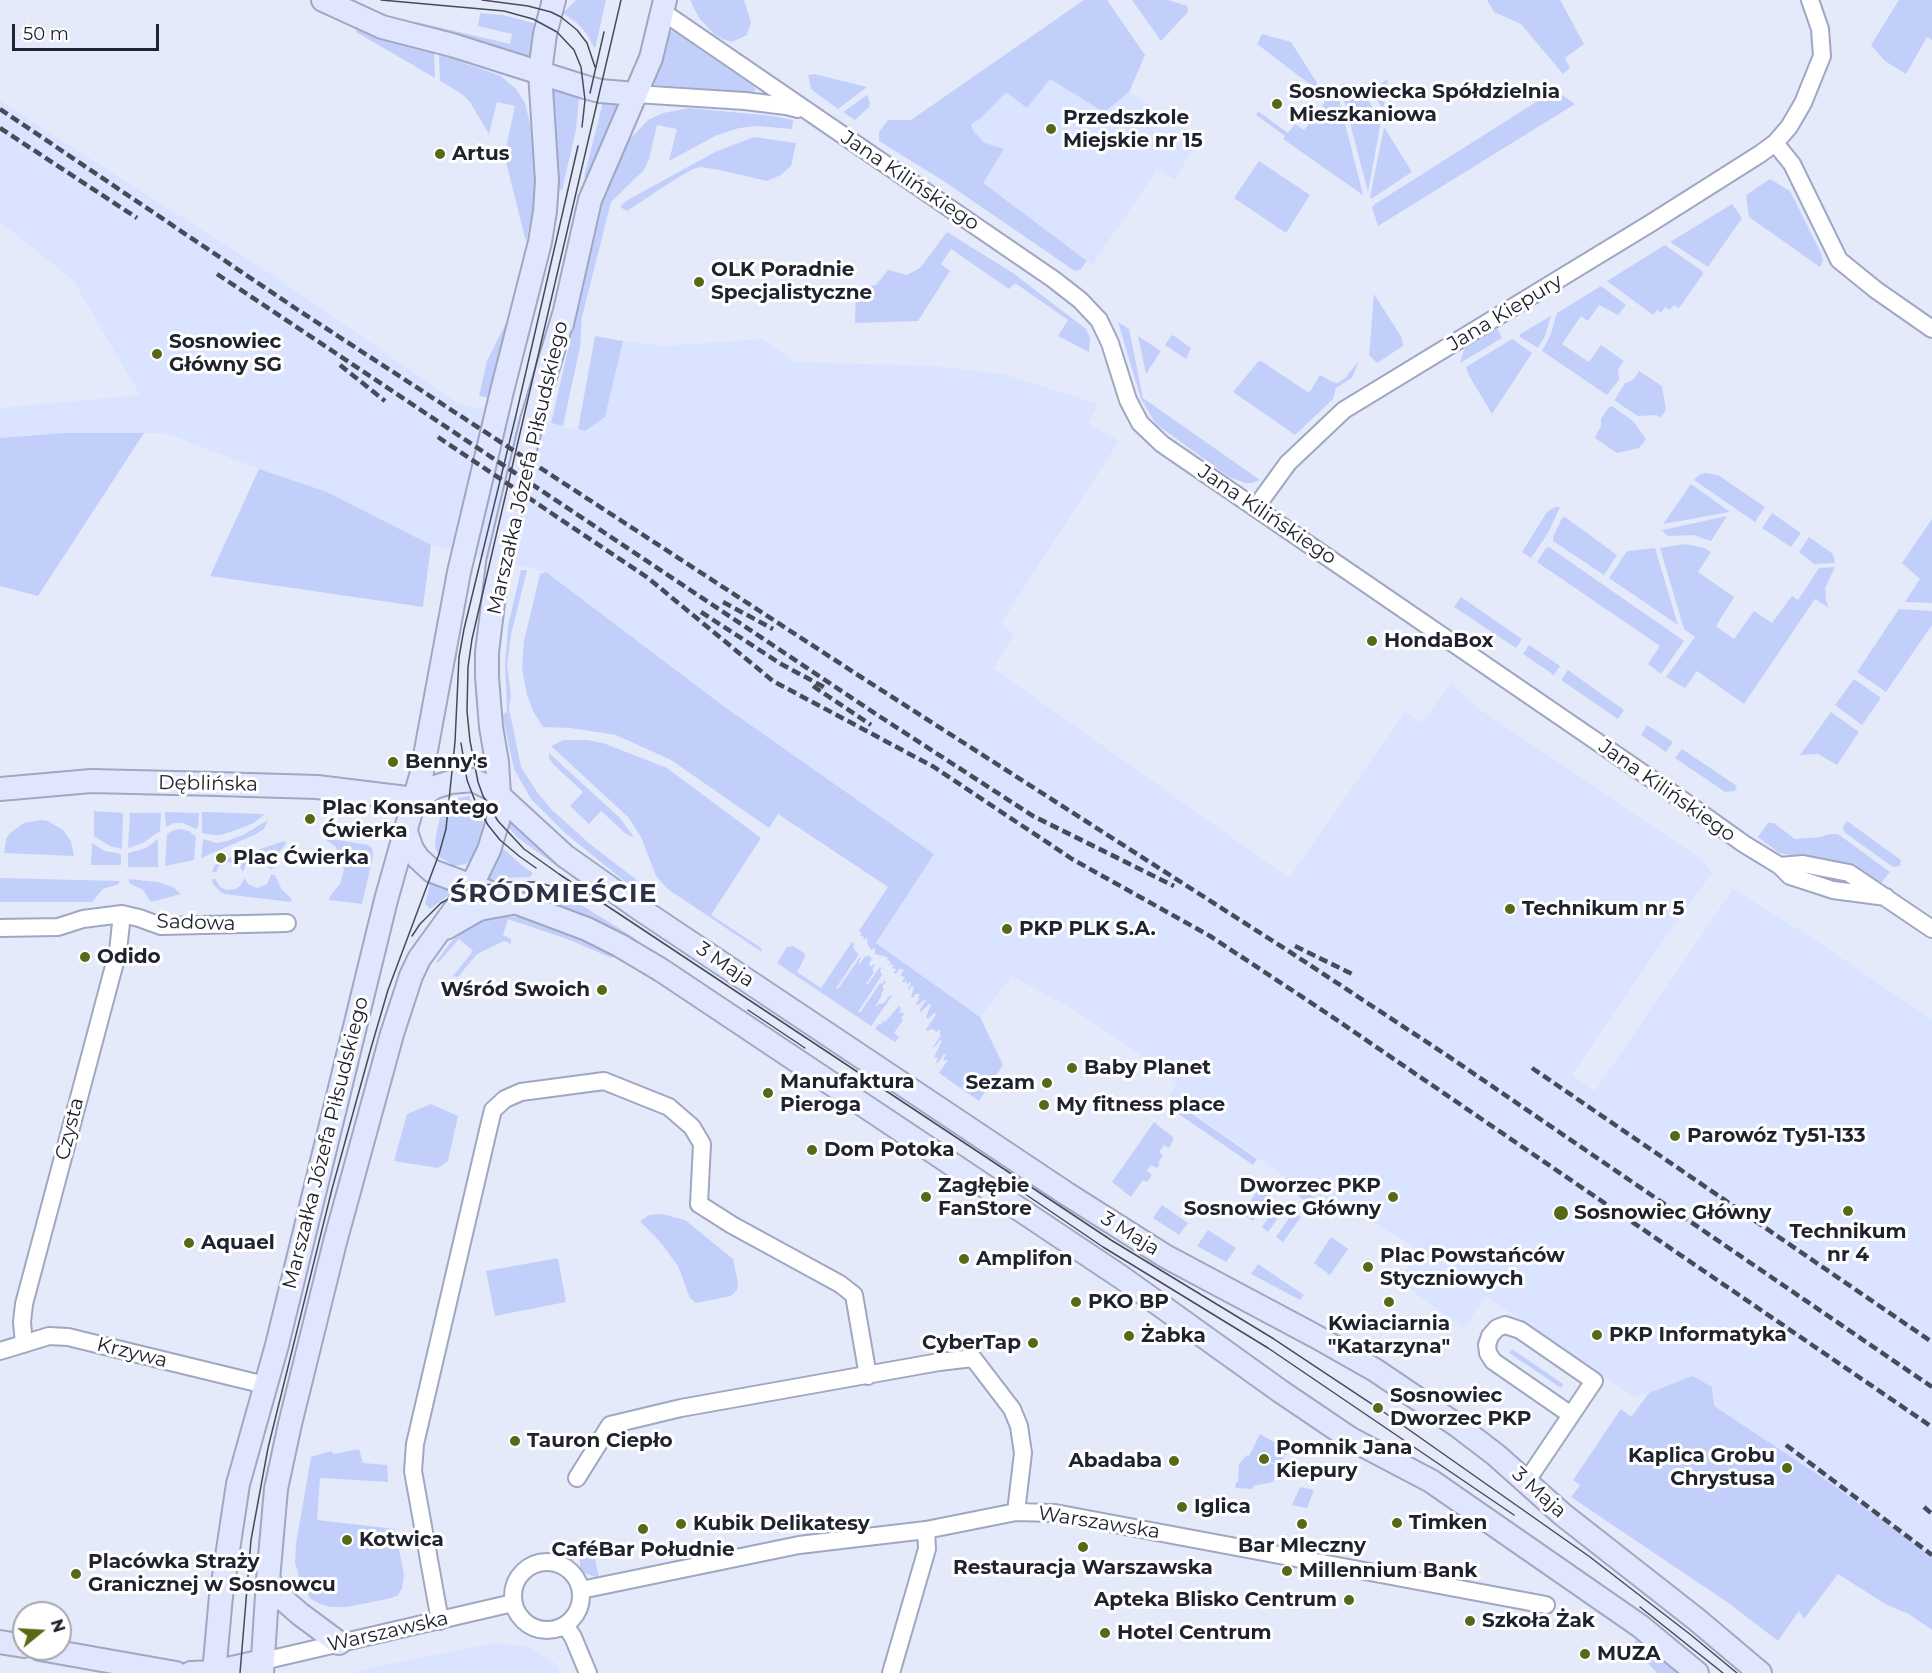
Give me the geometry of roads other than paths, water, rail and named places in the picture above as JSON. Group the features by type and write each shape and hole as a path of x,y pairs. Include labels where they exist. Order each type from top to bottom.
{"main road":[{"path":"323,0 382,27 452,45 591,89 636,94"},
{"name":"Marszałka Józefa Piłsudskiego","path":"214,1672 220,1596 236,1495 277,1345 386,900 422,772 451,616 462,585 504,412 523,312 540,242 547,181 540,72 545,34 554,0"},
{"name":"Marszałka Józefa Piłsudskiego","path":"499,794 497,762 487,701 487,652 490,626 590,200 651,58 658,4"},
{"path":"406,832 412,849 422,863 432,871 471,887 495,834 499,794 485,785 473,780 442,784 415,799"},
{"name":"Dęblińska","path":"0,789 91,781 226,784 317,787 415,799"},
{"name":"3 Maja","path":"499,794 565,856 636,907 923,1099 1165,1256 1375,1370 1458,1426 1562,1514 1760,1673"},
{"name":"Marszałka Józefa Piłsudskiego","path":"262,1667 276,1489 334,1242 400,1007 411,976 419,959 471,887"},
{"name":"3 Maja","path":"471,887 587,929 661,970 1121,1277 1280,1391 1352,1439 1449,1494 1640,1626 1697,1673"},
{"path":"436,934 479,909 517,902"},
{"path":"268,1580 300,1614 339,1643"},
{"path":"72,1655 176,1673"},
{"path":"191,1673 262,1667"}],"street":[{"name":"Jana Kiepury","path":"1256,507 1288,463 1344,410 1651,223 1775,143 1789,127 1803,103 1822,56 1820,29 1810,0"},
{"name":"Jana Kilińskiego","path":"658,4 1080,300 1099,320 1110,343 1128,400 1140,423 1162,444 1744,844 1780,866 1803,864 1849,873 1932,929"},
{"name":"Jana Kilińskiego","path":"636,94 744,101 786,106 813,114"},
{"path":"1775,143 1792,164 1839,260 1876,290 1932,329"},
{"name":"Sadowa","path":"0,928 58,927 83,919 122,914 161,926 287,923"},
{"name":"Czysta","path":"24,1344 22,1322 24,1304 118,951 122,914"},
{"path":"440,1621 413,1471 415,1444 493,1110 505,1100 521,1092 604,1080 669,1107 692,1127 702,1144 699,1204 732,1225 840,1284 854,1296 868,1376"},
{"path":"1526,1482 1593,1381 1520,1330 1505,1325 1497,1329 1490,1336 1487,1345 1488,1353 1493,1360 1570,1415"},
{"name":"Krzywa","path":"0,1351 49,1336 68,1337 265,1384"},
{"path":"577,1478 610,1425 681,1408 972,1358 1012,1409 1019,1426 1023,1453 1016,1512"},
{"name":"Warszawska","path":"581,1590 800,1545 926,1530 1016,1512 1078,1518 1546,1605"},
{"path":"891,1673 927,1549 926,1530"},
{"path":"550,1561 562,1565 578,1580 581,1590 581,1600 573,1618 566,1625 555,1629 534,1628 524,1622 513,1603 513,1590 517,1578 526,1568 537,1562 550,1561"},
{"name":"Warszawska","path":"262,1667 339,1643 513,1603"},
{"path":"566,1625 588,1673"}],"tram line":[{"path":"381,0 504,11 533,19 557,32 574,50 581,67 585,100 582,127"},
{"path":"482,0 528,6 561,17 577,30 587,43 595,67"},
{"path":"621,0 472,639 468,667 467,711 470,741 478,782 483,796 498,821 524,849 559,874 1111,1240 1274,1339 1378,1408 1590,1557 1737,1673"},
{"path":"590,93 604,32"},
{"path":"240,1673 251,1540 268,1448 332,1189 371,1048 388,990 439,854 446,829 455,742 459,657 464,629 578,146"},
{"path":"461,743 467,780 477,806 488,825 500,840 536,868"},
{"path":"412,936 420,924 441,903 471,887 508,882 534,882 581,893"},
{"path":"748,1010 805,1048"},
{"path":"1006,1181 1103,1247 1268,1348 1514,1515"},
{"path":"1640,1607 1723,1673"}],"railway":[{"path":"0,109 298,310 1448,1056 1932,1387"},
{"path":"0,128 137,218"},
{"path":"217,274 882,718 1033,816 1174,886"},
{"path":"340,365 385,401"},
{"path":"438,437 648,578 773,681 934,767 1072,859 1210,936 1328,1014 1932,1427"},
{"path":"723,602 773,629"},
{"path":"701,612 781,664 824,687"},
{"path":"813,686 871,725"},
{"path":"1295,946 1354,975"},
{"path":"1532,1068 1932,1342"},
{"path":"1786,1445 1932,1555"},
{"path":"1924,1507 1932,1514"}],"place":[{"name":"Sosnowiecka Spółdzielnia Mieszkaniowa","path":"1277,104"},
{"name":"Przedszkole Miejskie nr 15","path":"1051,129"},
{"name":"Artus","path":"440,154"},
{"name":"OLK Poradnie Specjalistyczne","path":"699,282"},
{"name":"Sosnowiec Główny SG","path":"157,354"},
{"name":"HondaBox","path":"1372,641"},
{"name":"Benny's","path":"393,762"},
{"name":"Plac Konsantego Ćwierka","path":"310,819"},
{"name":"Plac Ćwierka","path":"221,858"},
{"name":"Technikum nr 5","path":"1510,909"},
{"name":"PKP PLK S.A.","path":"1007,929"},
{"name":"Odido","path":"85,957"},
{"name":"Wśród Swoich","path":"602,990"},
{"name":"Baby Planet","path":"1072,1068"},
{"name":"Sezam","path":"1047,1083"},
{"name":"Manufaktura Pieroga","path":"768,1093"},
{"name":"My fitness place","path":"1044,1105"},
{"name":"Parowóz Ty51-133","path":"1675,1136"},
{"name":"Dom Potoka","path":"812,1150"},
{"name":"Zagłębie FanStore","path":"926,1197"},
{"name":"Dworzec PKP Sosnowiec Główny","path":"1393,1197"},
{"name":"Technikum nr 4","path":"1848,1211"},
{"name":"Sosnowiec Główny","path":"1561,1213"},
{"name":"Aquael","path":"189,1243"},
{"name":"Amplifon","path":"964,1259"},
{"name":"Plac Powstańców Styczniowych","path":"1368,1267"},
{"name":"PKO BP","path":"1076,1302"},
{"name":"Kwiaciarnia \"Katarzyna\"","path":"1389,1302"},
{"name":"PKP Informatyka","path":"1597,1335"},
{"name":"Żabka","path":"1129,1336"},
{"name":"CyberTap","path":"1033,1343"},
{"name":"Sosnowiec Dworzec PKP","path":"1378,1408"},
{"name":"Tauron Ciepło","path":"515,1441"},
{"name":"Pomnik Jana Kiepury","path":"1264,1459"},
{"name":"Abadaba","path":"1174,1461"},
{"name":"Kaplica Grobu Chrystusa","path":"1787,1468"},
{"name":"Iglica","path":"1182,1507"},
{"name":"Timken","path":"1397,1523"},
{"name":"Kubik Delikatesy","path":"681,1524"},
{"name":"Bar Mleczny","path":"1302,1524"},
{"name":"CaféBar Południe","path":"643,1529"},
{"name":"Kotwica","path":"347,1540"},
{"name":"Restauracja Warszawska","path":"1083,1547"},
{"name":"Millennium Bank","path":"1287,1571"},
{"name":"Placówka Straży Granicznej w Sosnowcu","path":"76,1574"},
{"name":"Apteka Blisko Centrum","path":"1349,1600"},
{"name":"Szkoła Żak","path":"1470,1621"},
{"name":"Hotel Centrum","path":"1105,1633"},
{"name":"MUZA","path":"1585,1654"}],"district":[{"name":"ŚRÓDMIEŚCIE","path":"554,894"}]}
